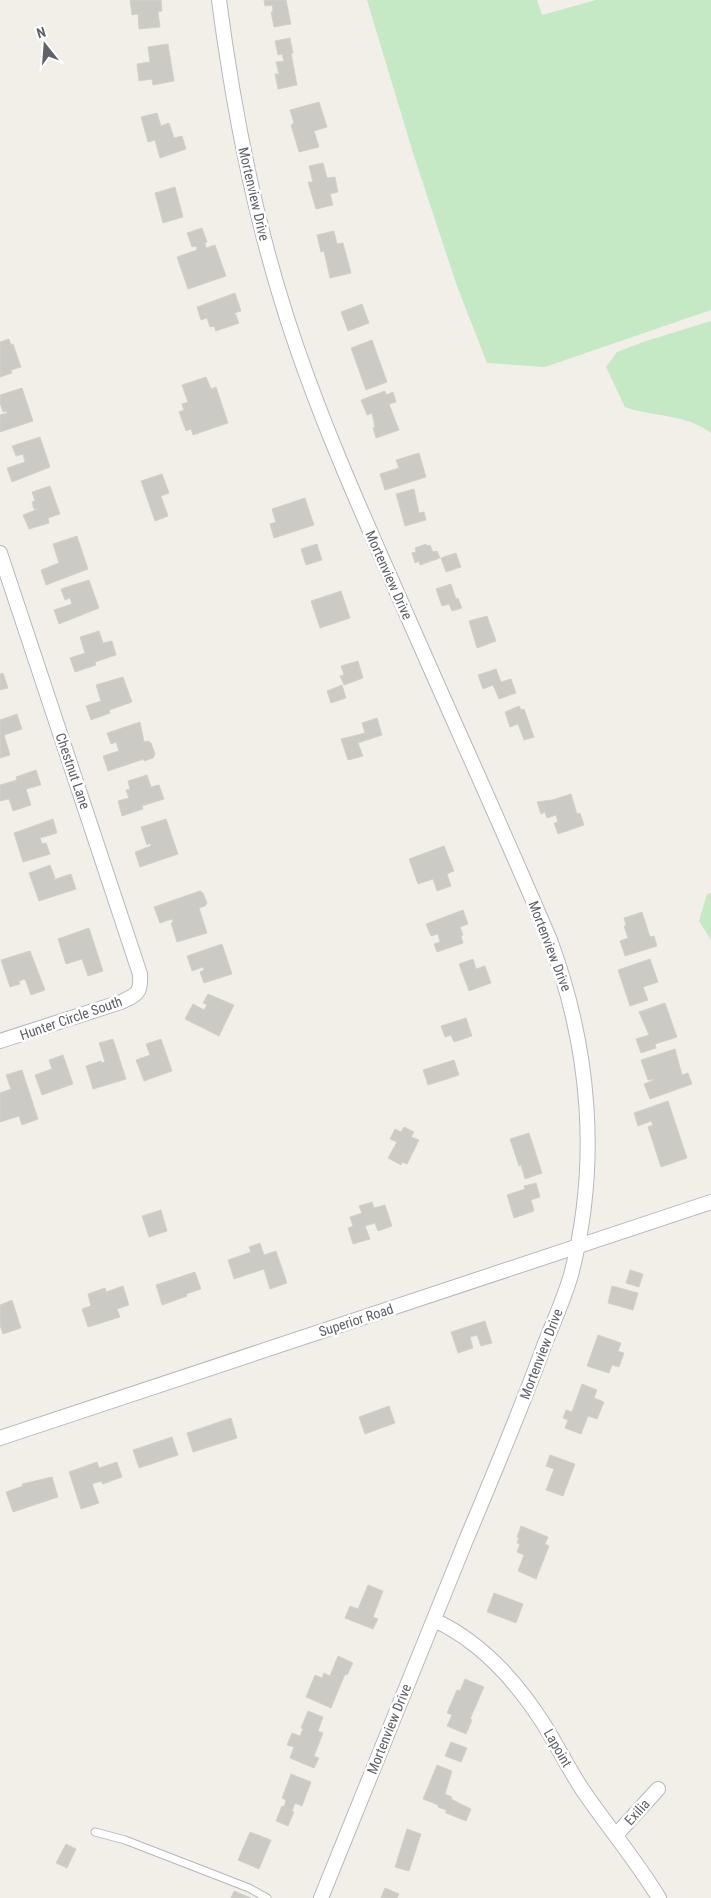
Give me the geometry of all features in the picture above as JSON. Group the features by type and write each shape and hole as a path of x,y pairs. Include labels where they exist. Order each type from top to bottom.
{"street":[{"name":"Mortenview Drive","path":"219,0 234,100 250,184 269,258 304,370 347,479 534,903 564,978 580,1046 588,1111 586,1185 570,1276 533,1376 321,1898"},
{"name":"Chestnut Lane","path":"0,553 140,974 139,991"},
{"name":"Hunter Circle South","path":"0,1041 121,1002 134,996 139,991"},
{"name":"Superior Road","path":"0,1438 711,1202"},
{"name":"Lapoint","path":"434,1620 452,1628 479,1648 523,1694 544,1724 581,1787 642,1870 659,1898"},
{"name":"Exilia","path":"616,1835 658,1789"}],"lane":[{"path":"95,1832 125,1840 241,1885 267,1898"}],"green space":[{"path":"367,0 537,0 542,15 596,0 711,0 711,310 545,367 487,363 457,286 414,156"},
{"path":"711,321 711,433 691,422 625,407 606,367 617,352"},
{"path":"711,893 711,940 699,921 707,894"}],"building":[{"path":"130,0 161,0 162,11 158,12 160,27 139,29 138,14 132,15"},
{"path":"264,0 286,0 291,24 274,27 271,12 273,12 272,5 265,6"},
{"path":"290,38 297,85 278,89 275,74 279,74 276,62 284,61 282,54 278,55 275,41"},
{"path":"168,44 174,81 153,85 152,79 139,81 137,64 150,62 148,47"},
{"path":"319,102 327,127 314,131 319,147 299,152 291,125 294,123 290,110"},
{"path":"157,113 161,126 169,123 174,138 182,136 186,149 160,158 155,140 148,142 141,117"},
{"path":"323,163 327,178 335,177 338,192 330,194 333,205 316,209 308,182 313,182 309,166"},
{"path":"175,187 183,217 163,223 155,193"},
{"path":"202,228 207,242 205,243 206,248 215,245 226,276 188,289 177,257 197,250 196,246 192,247 187,233"},
{"path":"334,231 337,244 343,243 351,273 330,278 324,251 321,252 317,235"},
{"path":"235,293 241,311 235,313 239,323 216,331 214,326 210,327 207,318 201,320 197,307"},
{"path":"362,304 369,323 348,331 341,312"},
{"path":"9,339 11,345 13,344 21,367 11,370 12,373 0,377 0,342"},
{"path":"372,340 387,382 366,390 351,348"},
{"path":"206,377 211,389 216,387 228,423 193,435 191,429 186,431 179,412 184,410 182,404 188,402 182,385"},
{"path":"22,388 33,421 0,432 0,415 7,413 6,411 3,412 0,395"},
{"path":"385,391 386,395 393,392 396,402 389,404 399,430 376,438 372,413 367,415 361,400"},
{"path":"40,437 50,467 12,482 7,468 25,462 23,454 16,456 12,446"},
{"path":"419,453 426,477 385,490 380,474 399,468 396,460"},
{"path":"162,474 169,493 161,496 168,516 155,521 141,481"},
{"path":"50,486 60,514 48,518 49,523 29,529 23,515 38,509 34,509 32,502 35,501 32,492"},
{"path":"414,489 419,513 424,512 426,520 405,526 396,494"},
{"path":"305,498 314,525 274,538 270,524 276,522 272,509"},
{"path":"77,536 88,569 46,585 41,570 59,563 53,544"},
{"path":"317,544 322,560 306,565 301,549"},
{"path":"426,544 427,546 430,545 433,552 437,551 440,558 420,565 419,561 415,563 412,553 416,552 415,548"},
{"path":"456,553 461,567 446,572 441,558"},
{"path":"89,580 99,608 59,624 54,610 72,604 70,598 65,600 61,589"},
{"path":"451,584 456,599 458,598 462,608 452,611 449,604 442,606 436,589"},
{"path":"341,591 350,618 320,628 311,601"},
{"path":"487,616 496,641 477,648 469,621"},
{"path":"99,631 103,643 112,641 116,655 95,662 96,665 75,672 70,658 85,653 80,637"},
{"path":"358,661 363,678 344,685 340,676 344,675 341,666"},
{"path":"496,669 501,682 511,679 516,693 499,699 493,685 483,689 478,675"},
{"path":"3,673 8,688 0,690 0,674"},
{"path":"123,677 132,702 109,710 110,713 91,720 86,706 101,701 96,685"},
{"path":"342,685 346,698 331,703 327,691"},
{"path":"519,706 521,710 524,709 534,737 524,740 518,724 510,727 505,712"},
{"path":"17,714 22,729 4,735 10,755 0,758 0,720"},
{"path":"377,718 382,735 358,743 363,756 348,760 341,739 365,733 362,723"},
{"path":"140,722 144,742 148,741 151,743 155,754 153,758 144,761 144,759 108,771 103,756 119,751 116,742 111,744 107,733"},
{"path":"36,770 41,785 26,789 31,805 13,811 9,799 0,801 0,785 17,780 16,777"},
{"path":"147,775 151,787 159,785 164,799 142,806 143,809 122,816 118,801 129,798 126,790 130,789 128,781"},
{"path":"571,794 577,814 580,813 584,825 558,834 554,823 558,822 556,815 547,818 545,812 541,814 537,802"},
{"path":"53,819 57,833 40,838 42,844 46,843 50,854 23,862 14,833"},
{"path":"166,819 178,854 140,867 135,852 151,846 150,843 147,845 141,827"},
{"path":"444,846 454,871 447,874 451,886 437,891 433,879 418,884 409,859"},
{"path":"50,865 55,878 53,880 71,874 76,889 39,901 29,873"},
{"path":"200,891 203,893 207,903 199,908 207,933 177,942 171,923 173,922 172,919 160,923 154,907"},
{"path":"463,910 468,924 460,927 463,943 437,952 434,944 440,942 438,934 431,936 426,924"},
{"path":"642,912 650,937 654,936 657,946 625,956 620,941 628,938 624,926 626,925 624,918"},
{"path":"89,928 103,971 88,976 82,959 66,964 58,939"},
{"path":"222,944 232,974 204,983 200,972 204,970 203,967 192,971 187,956"},
{"path":"30,951 45,990 31,995 25,979 19,981 20,984 10,987 1,960"},
{"path":"473,959 476,969 485,966 491,983 469,991 459,964"},
{"path":"650,959 658,982 643,987 648,1000 630,1006 618,970"},
{"path":"208,994 234,1005 219,1036 185,1019 193,1004 204,1010 207,1005 203,1003"},
{"path":"665,1003 677,1037 655,1044 656,1048 641,1053 636,1039 649,1035 639,1012"},
{"path":"466,1018 472,1036 454,1042 451,1035 445,1037 441,1026"},
{"path":"113,1039 126,1079 93,1089 86,1066 101,1061 102,1063 105,1062 99,1043"},
{"path":"161,1039 172,1071 144,1081 136,1060 150,1055 146,1044"},
{"path":"675,1049 682,1075 688,1073 692,1084 650,1099 644,1084 654,1080 648,1080 641,1060"},
{"path":"63,1055 73,1084 42,1095 35,1075 52,1069 49,1060"},
{"path":"454,1060 459,1075 428,1085 423,1070"},
{"path":"22,1070 38,1119 22,1125 19,1116 0,1122 0,1093 11,1089 6,1075"},
{"path":"668,1101 687,1158 661,1167 648,1127 653,1125 651,1121 638,1126 634,1113"},
{"path":"404,1127 414,1132 411,1137 419,1140 407,1164 402,1162 401,1165 388,1158 397,1142 390,1139 395,1129 401,1132"},
{"path":"529,1133 542,1173 525,1179 510,1139"},
{"path":"536,1183 540,1197 531,1200 534,1211 514,1218 507,1195 525,1189 524,1186"},
{"path":"372,1202 374,1208 385,1205 392,1226 378,1231 375,1223 365,1226 370,1239 353,1244 348,1228 353,1226 350,1217 362,1213 359,1206"},
{"path":"161,1210 167,1231 149,1237 142,1216"},
{"path":"260,1243 264,1255 276,1251 287,1283 270,1289 264,1269 234,1279 228,1260 251,1252 249,1247"},
{"path":"630,1270 643,1274 639,1287 626,1283"},
{"path":"195,1272 201,1289 162,1305 156,1285"},
{"path":"123,1286 129,1305 117,1309 120,1317 88,1327 82,1309 91,1306 88,1294 105,1288 106,1292"},
{"path":"612,1286 638,1293 633,1310 608,1303"},
{"path":"12,1300 21,1328 3,1334 0,1325 0,1305"},
{"path":"485,1321 492,1343 481,1346 477,1335 470,1337 473,1348 458,1353 451,1332"},
{"path":"598,1335 621,1343 618,1351 624,1353 619,1367 612,1365 609,1373 587,1366"},
{"path":"582,1384 597,1390 594,1398 604,1402 597,1419 588,1416 581,1434 565,1428 568,1420 563,1418 566,1410 572,1412"},
{"path":"389,1406 395,1423 365,1434 359,1417"},
{"path":"231,1418 237,1438 193,1452 187,1433"},
{"path":"172,1437 178,1455 139,1468 133,1450"},
{"path":"550,1455 575,1464 563,1496 546,1490 554,1469 546,1466"},
{"path":"97,1462 99,1468 117,1462 122,1477 103,1484 101,1481 92,1484 99,1503 81,1509 69,1472"},
{"path":"52,1477 58,1497 13,1512 6,1492 23,1486 22,1484"},
{"path":"521,1526 548,1537 545,1544 549,1546 536,1579 518,1571 524,1555 517,1552 520,1544 517,1543 519,1538 517,1537"},
{"path":"368,1585 383,1591 373,1617 378,1619 373,1629 345,1618 350,1606 358,1609"},
{"path":"494,1593 523,1604 516,1623 487,1612"},
{"path":"338,1656 353,1663 347,1675 345,1674 331,1708 306,1697 315,1675 322,1678 324,1673 330,1676"},
{"path":"465,1679 484,1687 470,1719 472,1720 466,1734 447,1726 452,1715 447,1713 457,1690 460,1691"},
{"path":"308,1711 323,1717 318,1731 323,1733 314,1756 319,1758 314,1768 290,1758 294,1747 287,1745 292,1733 300,1736"},
{"path":"451,1742 467,1748 461,1762 445,1756"},
{"path":"437,1765 452,1771 445,1794 471,1809 466,1821 446,1813 446,1810 438,1807 438,1805 423,1799"},
{"path":"291,1774 311,1782 302,1806 295,1803 292,1811 294,1812 288,1826 276,1821 282,1806 284,1807 286,1800 282,1798"},
{"path":"407,1829 421,1834 409,1871 395,1867"},
{"path":"250,1832 271,1840 259,1869 238,1860"},
{"path":"66,1844 76,1849 67,1868 56,1863"},
{"path":"385,1888 399,1894 397,1898 381,1898"},
{"path":"234,1891 251,1898 231,1898"}]}
